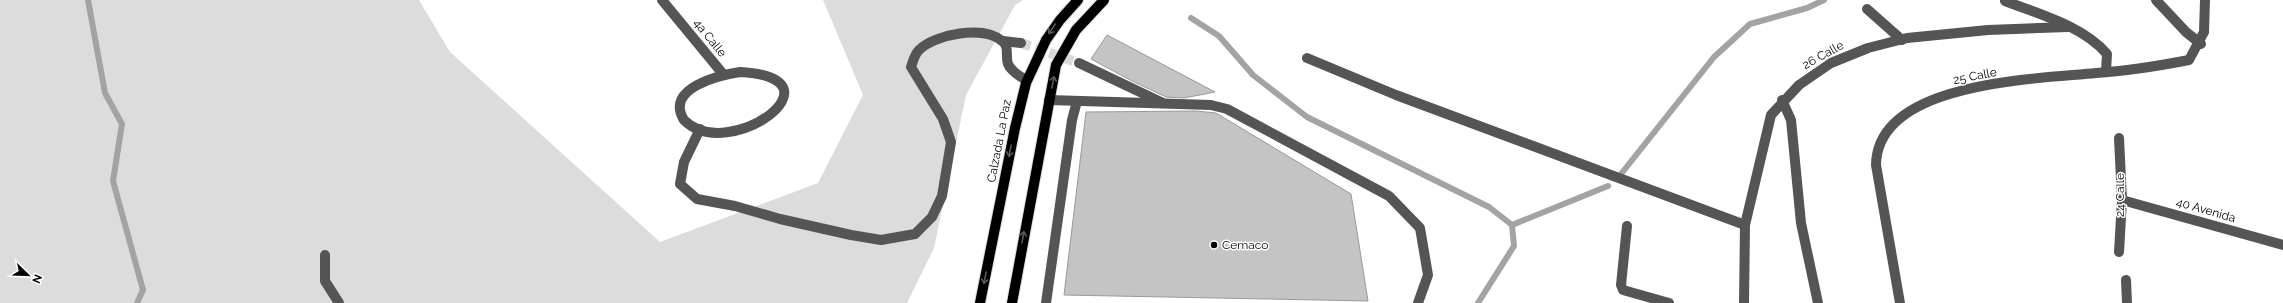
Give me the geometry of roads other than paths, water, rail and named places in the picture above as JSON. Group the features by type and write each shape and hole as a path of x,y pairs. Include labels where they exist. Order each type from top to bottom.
{"main road":[{"name":"Calzada La Paz","path":"980,303 1022,89 1043,44 1056,24 1078,0"},
{"path":"1012,303 1056,65 1066,42 1081,22 1104,0"}],"street":[{"name":"4a Calle","path":"662,0 723,74"},
{"path":"2005,0 2068,27 2104,49 2107,56 2106,72"},
{"path":"2156,0 2186,32 2201,44"},
{"name":"25 Calle","path":"1900,303 1876,160 1884,134 1907,112 1940,96 2001,84 2157,67 2189,60 2201,44 2206,26 2205,0"},
{"path":"1867,9 1902,40"},
{"name":"26 Calle","path":"1744,303 1744,225 1771,115 1782,100 1813,73 1847,54 1902,40 1967,31 2068,27"},
{"path":"700,129 689,149 681,170 680,184 697,199 735,206 780,219 851,235 881,240 900,238 915,234 932,217 942,196 951,142 943,119 911,67 918,52 934,40 957,33 987,34 1003,40 1021,42"},
{"path":"1003,40 1007,46 1007,64 1010,69 1026,80"},
{"path":"1308,58 1403,98 1744,225"},
{"path":"1079,63 1169,105"},
{"name":"4a Calle","path":"740,72 770,76 780,82 784,90 784,100 778,110 766,119 751,126 727,131 700,129 688,124 681,116 680,106 684,96 694,87 723,74 740,72"},
{"path":"1049,100 1169,105 1212,105 1227,109 1389,196 1420,228 1428,275 1418,303"},
{"path":"1782,100 1791,120 1801,223 1818,303"},
{"path":"1046,303 1072,120 1077,101"},
{"name":"24 Calle","path":"2119,138 2122,200 2119,252"},
{"name":"40 Avenida","path":"2122,200 2283,245"},
{"path":"1627,226 1622,285 1624,290 1640,299 1669,303"},
{"path":"325,255 326,281 339,303"},
{"path":"2126,280 2128,303"}],"waterway":[{"path":"88,0 105,93 122,124 113,181 143,290 137,303"},
{"path":"1621,174 1714,57 1750,24 1807,8 1824,0"},
{"path":"1191,18 1219,36 1253,75 1307,117 1489,207 1512,225"},
{"path":"1512,225 1608,186"},
{"path":"1478,303 1514,246 1512,225"}],"tunnel":[{"path":"1021,43 1079,63"}],"place":[{"name":"Cemaco","path":"1214,245"}]}
